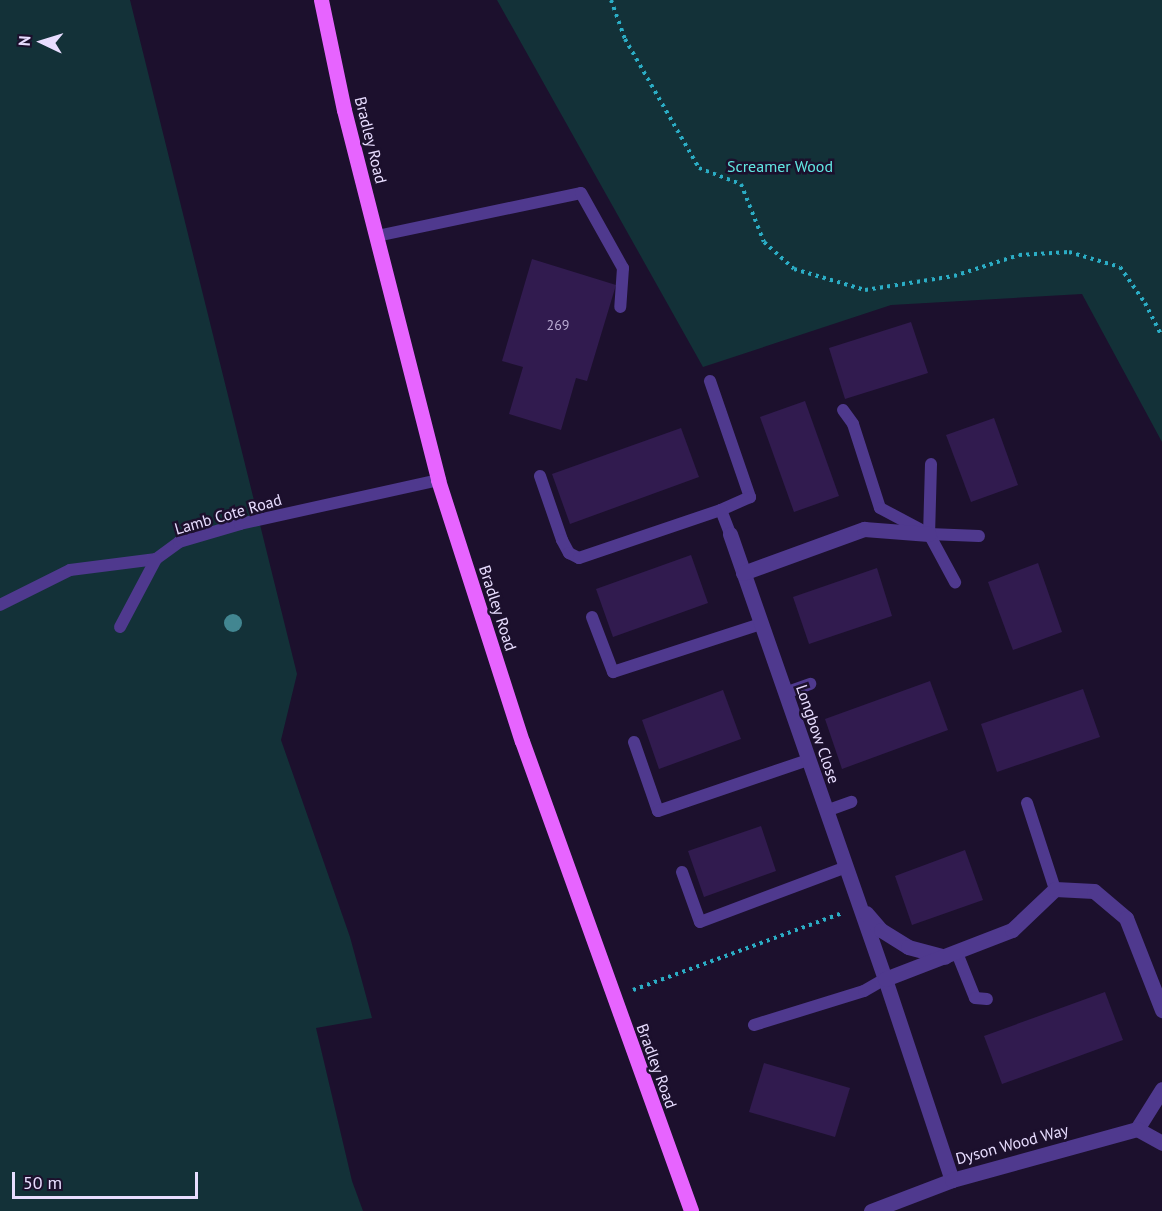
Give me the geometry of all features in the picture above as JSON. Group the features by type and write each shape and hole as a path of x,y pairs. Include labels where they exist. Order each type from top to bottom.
{"main road":[{"name":"Bradley Road","path":"321,0 344,110 438,480 522,741 691,1211"}],"street":[{"path":"743,573 864,530 929,534"},
{"name":"Longbow Close","path":"730,534 885,979 952,1180"},
{"path":"885,979 1012,930 1055,890 1094,891 1126,918 1162,1010"},
{"name":"Longbow Close","path":"860,907 881,930 908,946 951,955"},
{"path":"1162,1089 1137,1129 1162,1143"},
{"name":"Dyson Wood Way","path":"872,1211 952,1180 1137,1129"}],"lane":[{"path":"377,236 582,193 623,268 620,307"},
{"path":"540,476 562,540 569,553 579,558 721,510 750,497 710,381"},
{"path":"843,410 853,424 880,508 929,534 979,536"},
{"path":"931,464 929,534 956,582"},
{"name":"Lamb Cote Road","path":"0,605 70,570 156,559 179,543 240,524 438,480"},
{"path":"721,510 730,534"},
{"path":"120,627 156,559"},
{"path":"592,617 613,672 761,624"},
{"path":"785,693 810,684"},
{"path":"634,742 658,812 808,760"},
{"path":"826,811 851,802"},
{"path":"1027,803 1055,890"},
{"path":"682,872 699,922 846,867"},
{"path":"951,955 975,998 987,999"},
{"path":"754,1024 864,991 885,979"}],"path":[{"path":"611,0 626,39 699,168 741,184 764,242 794,269 865,290 954,276 1019,255 1069,252 1120,267 1162,336"},
{"path":"613,998 665,976 860,907"}],"green space":[{"path":"0,0 130,0 297,674 281,740 350,937 372,1018 316,1028 352,1181 363,1211 0,1211"},
{"name":"Screamer Wood","path":"497,0 1162,0 1162,442 1082,294 891,305 703,367"}],"building":[{"path":"532,259 616,285 587,381 576,378 561,430 509,414 523,367 502,361"},
{"path":"911,322 928,373 845,399 829,348"},
{"path":"805,401 839,496 794,512 760,417"},
{"path":"994,418 1018,485 971,502 946,435"},
{"path":"681,428 699,477 570,524 552,474"},
{"path":"691,555 708,603 613,637 596,589"},
{"path":"1038,563 1062,632 1013,650 988,582"},
{"path":"877,568 892,616 809,644 793,597"},
{"path":"930,681 948,730 842,769 825,719"},
{"path":"1083,689 1100,737 997,772 981,724"},
{"path":"723,690 741,739 659,769 642,720"},
{"path":"761,826 776,871 704,897 688,851"},
{"path":"965,850 983,900 912,925 895,876"},
{"path":"1105,992 1123,1040 1002,1084 984,1036"},
{"path":"764,1063 850,1088 835,1137 749,1112"}]}
